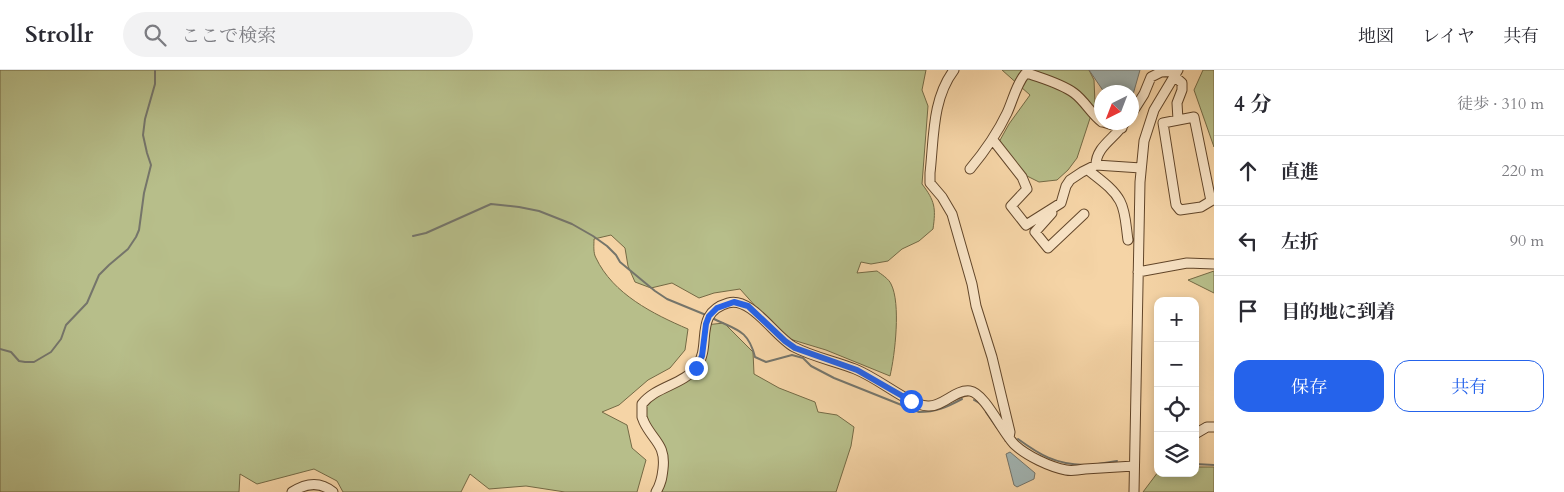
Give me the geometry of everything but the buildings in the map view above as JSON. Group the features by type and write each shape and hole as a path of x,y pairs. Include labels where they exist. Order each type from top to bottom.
{"street":[{"path":"954,70 945,82 938,104 930,182 952,214 972,284 976,306 992,357 1010,432 1009,438"},
{"path":"1139,102 1151,77 1161,72 1176,72"},
{"path":"1176,72 1182,83 1182,90 1177,103 1178,120"},
{"path":"1134,492 1141,168 1144,141 1154,110 1176,72"},
{"path":"970,169 993,140 1007,113 1020,80 1025,74 1030,74 1072,91 1083,101 1094,116"},
{"path":"1194,117 1211,201 1201,208 1180,210 1176,205 1163,123 1178,120 1194,117"},
{"path":"1092,168 1100,150 1119,130"},
{"path":"993,140 1022,177 1027,189 1011,206 1026,225 1061,203"},
{"path":"1084,214 1048,248 1034,232 1061,203 1066,186 1070,180 1082,172 1092,168 1141,168"},
{"path":"1092,168 1120,201 1124,212 1128,240"},
{"path":"1138,272 1187,263 1214,264"},
{"path":"656,492 661,484 664,462 663,452 644,422 642,404 654,392 685,377 696,368 702,356 706,324 709,316 717,308 734,302 748,306 795,348 857,370 911,401 929,406 939,404 956,394 970,391 974,393 989,405 1000,427 1009,438 1030,456 1067,470 1134,466"},
{"path":"1199,432 1214,427"},
{"path":"292,492 304,486 323,484 333,492"}],"green space":[{"path":"0,70 926,70 922,90 928,106 922,184 934,205 933,229 919,241 902,249 888,261 871,264 861,262 857,273 877,271 889,280 894,293 896,329 890,376 826,350 783,337 740,289 714,293 699,298 672,283 651,288 635,282 628,266 625,248 611,235 594,239 595,256 603,271 623,292 661,317 688,329 685,350 670,368 648,380 619,405 602,412 627,425 632,448 646,460 637,492 565,492 526,486 489,489 470,474 461,492 343,492 337,481 314,469 257,484 240,474 239,492 0,492"},
{"path":"1002,70 1089,70 1094,80 1094,106 1077,158 1057,180 1039,182 1023,174 999,142 1009,124 1030,95"},
{"path":"1203,70 1214,70 1214,147 1194,90"},
{"path":"1214,271 1214,293 1188,280"},
{"path":"724,323 753,352 754,374 779,388 815,402 818,412 837,415 854,427 851,446 836,492 658,492 665,449 643,411 645,397 683,377 698,363 705,325"},
{"path":"1199,467 1214,467 1214,492 1143,492 1154,477 1199,477"}],"shaded area":[{"path":"1089,70 1140,70 1136,85 1099,85"},
{"path":"1010,452 1035,473 1034,479 1017,487 1014,485 1006,454"}],"waterway":[{"path":"0,349 11,352 19,361 25,362 34,362 51,352 61,339 66,325 87,303 99,275 128,249 136,237 139,230 144,193 151,165 143,135 145,119 155,84 155,70"},
{"path":"413,236 426,233 491,204 539,211 572,224 593,236 607,246 620,262 655,291 667,299 706,315"},
{"path":"712,318 734,328 745,336 755,357 766,362 792,355 803,358 811,366 834,378 919,412 941,408 962,399"},
{"path":"974,400 981,404"},
{"path":"986,412 997,428"},
{"path":"1018,439 1048,458 1065,463 1084,465"},
{"path":"1098,464 1117,461"},
{"path":"1199,464 1214,465"}],"route":[{"path":"696,368 702,356 706,324 709,316 717,308 726,303 734,302 748,306 795,348 857,370 911,401"}]}
